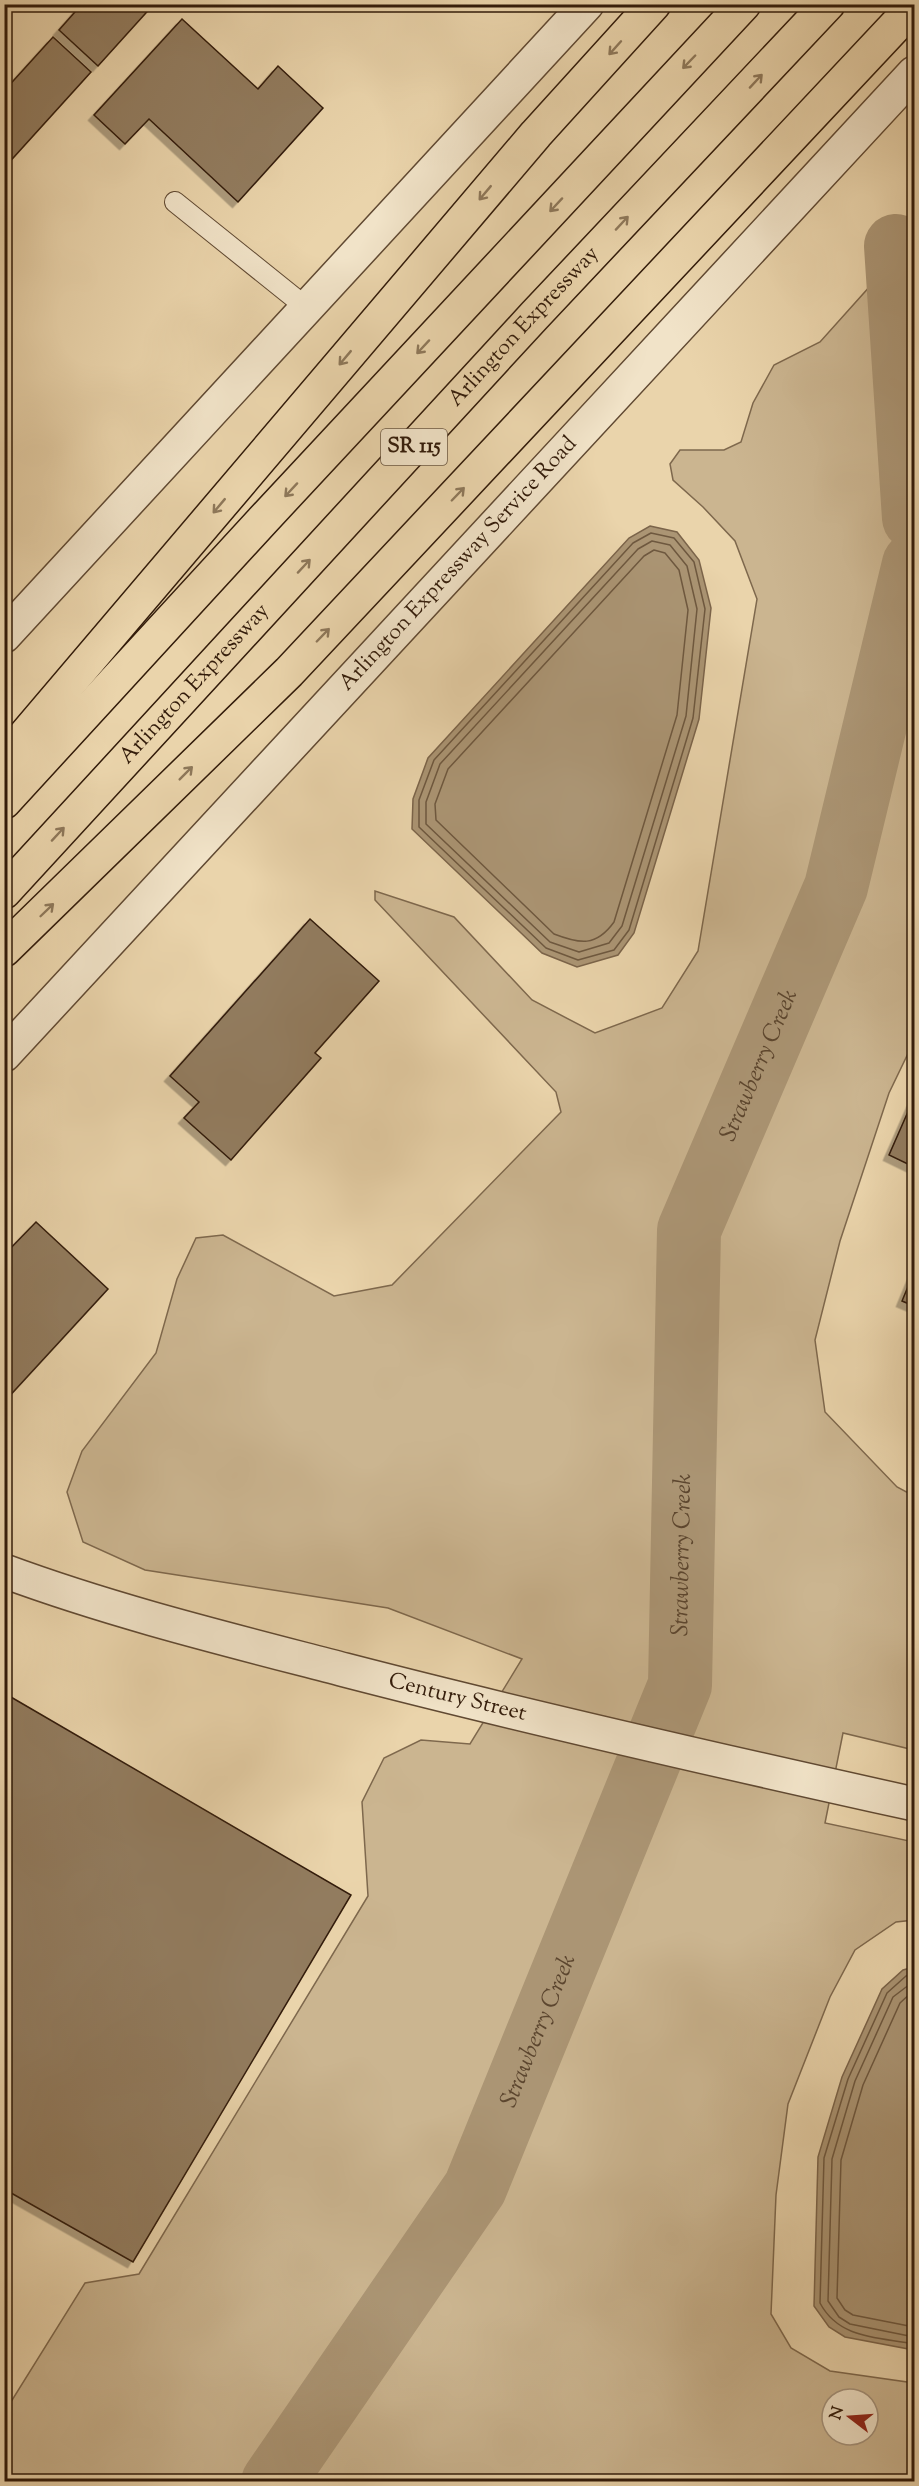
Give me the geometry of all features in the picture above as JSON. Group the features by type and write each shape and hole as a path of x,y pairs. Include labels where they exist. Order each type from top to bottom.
{"highway":[{"path":"4,760 536,134 654,4"},
{"name":"SR 115","path":"4,802 744,4"},
{"name":"Arlington Expressway","path":"4,892 534,316 828,4"},
{"path":"4,950 289,672 915,6"}],"street":[{"path":"4,636 587,4"},
{"name":"Arlington Expressway Service Road","path":"4,1055 915,73"},
{"name":"Century Street","path":"4,1571 47,1587 198,1632 483,1706 915,1804"}],"lane":[{"path":"176,202 307,308"}],"shaded area":[{"path":"914,270 914,1041 889,1093 840,1241 815,1340 825,1412 897,1487 914,1496 914,1750 843,1733 825,1823 914,1842 914,1920 896,1922 855,1950 830,1997 788,2104 776,2195 771,2314 791,2348 830,2371 914,2383 914,2481 5,2481 4,2413 85,2283 139,2274 368,1896 362,1802 384,1758 421,1740 470,1744 522,1659 388,1608 145,1570 83,1542 67,1492 82,1451 156,1353 177,1279 196,1238 223,1235 334,1296 392,1285 561,1112 556,1092 375,900 375,891 454,917 532,1000 595,1033 662,1008 698,951 757,599 735,541 673,480 670,464 680,450 724,450 741,442 753,403 774,365 820,342 872,284"}],"water":[{"path":"650,526 677,532 699,560 711,608 699,719 634,933 618,955 577,967 542,953 412,829 413,799 428,758 629,538"},
{"path":"914,1967 914,2350 845,2337 829,2327 814,2306 818,2157 842,2077 882,1989 903,1970"}],"building":[{"path":"82,4 154,4 98,66 59,30"},
{"path":"182,19 258,89 278,66 323,108 238,202 149,119 125,144 94,115"},
{"path":"53,37 91,72 4,168 4,91"},
{"path":"310,919 379,981 315,1053 321,1058 231,1160 184,1118 199,1102 170,1076"},
{"path":"914,1098 914,1167 889,1155"},
{"path":"36,1222 108,1289 4,1402 4,1255"},
{"path":"914,1272 914,1306 902,1301"},
{"path":"4,1693 351,1895 133,2262 4,2189"}],"waterway":[{"name":"Strawberry Creek","path":"896,246 914,518"},
{"name":"Strawberry Creek","path":"273,2482 475,2188 680,1685 689,1230 836,887 914,564"}]}
